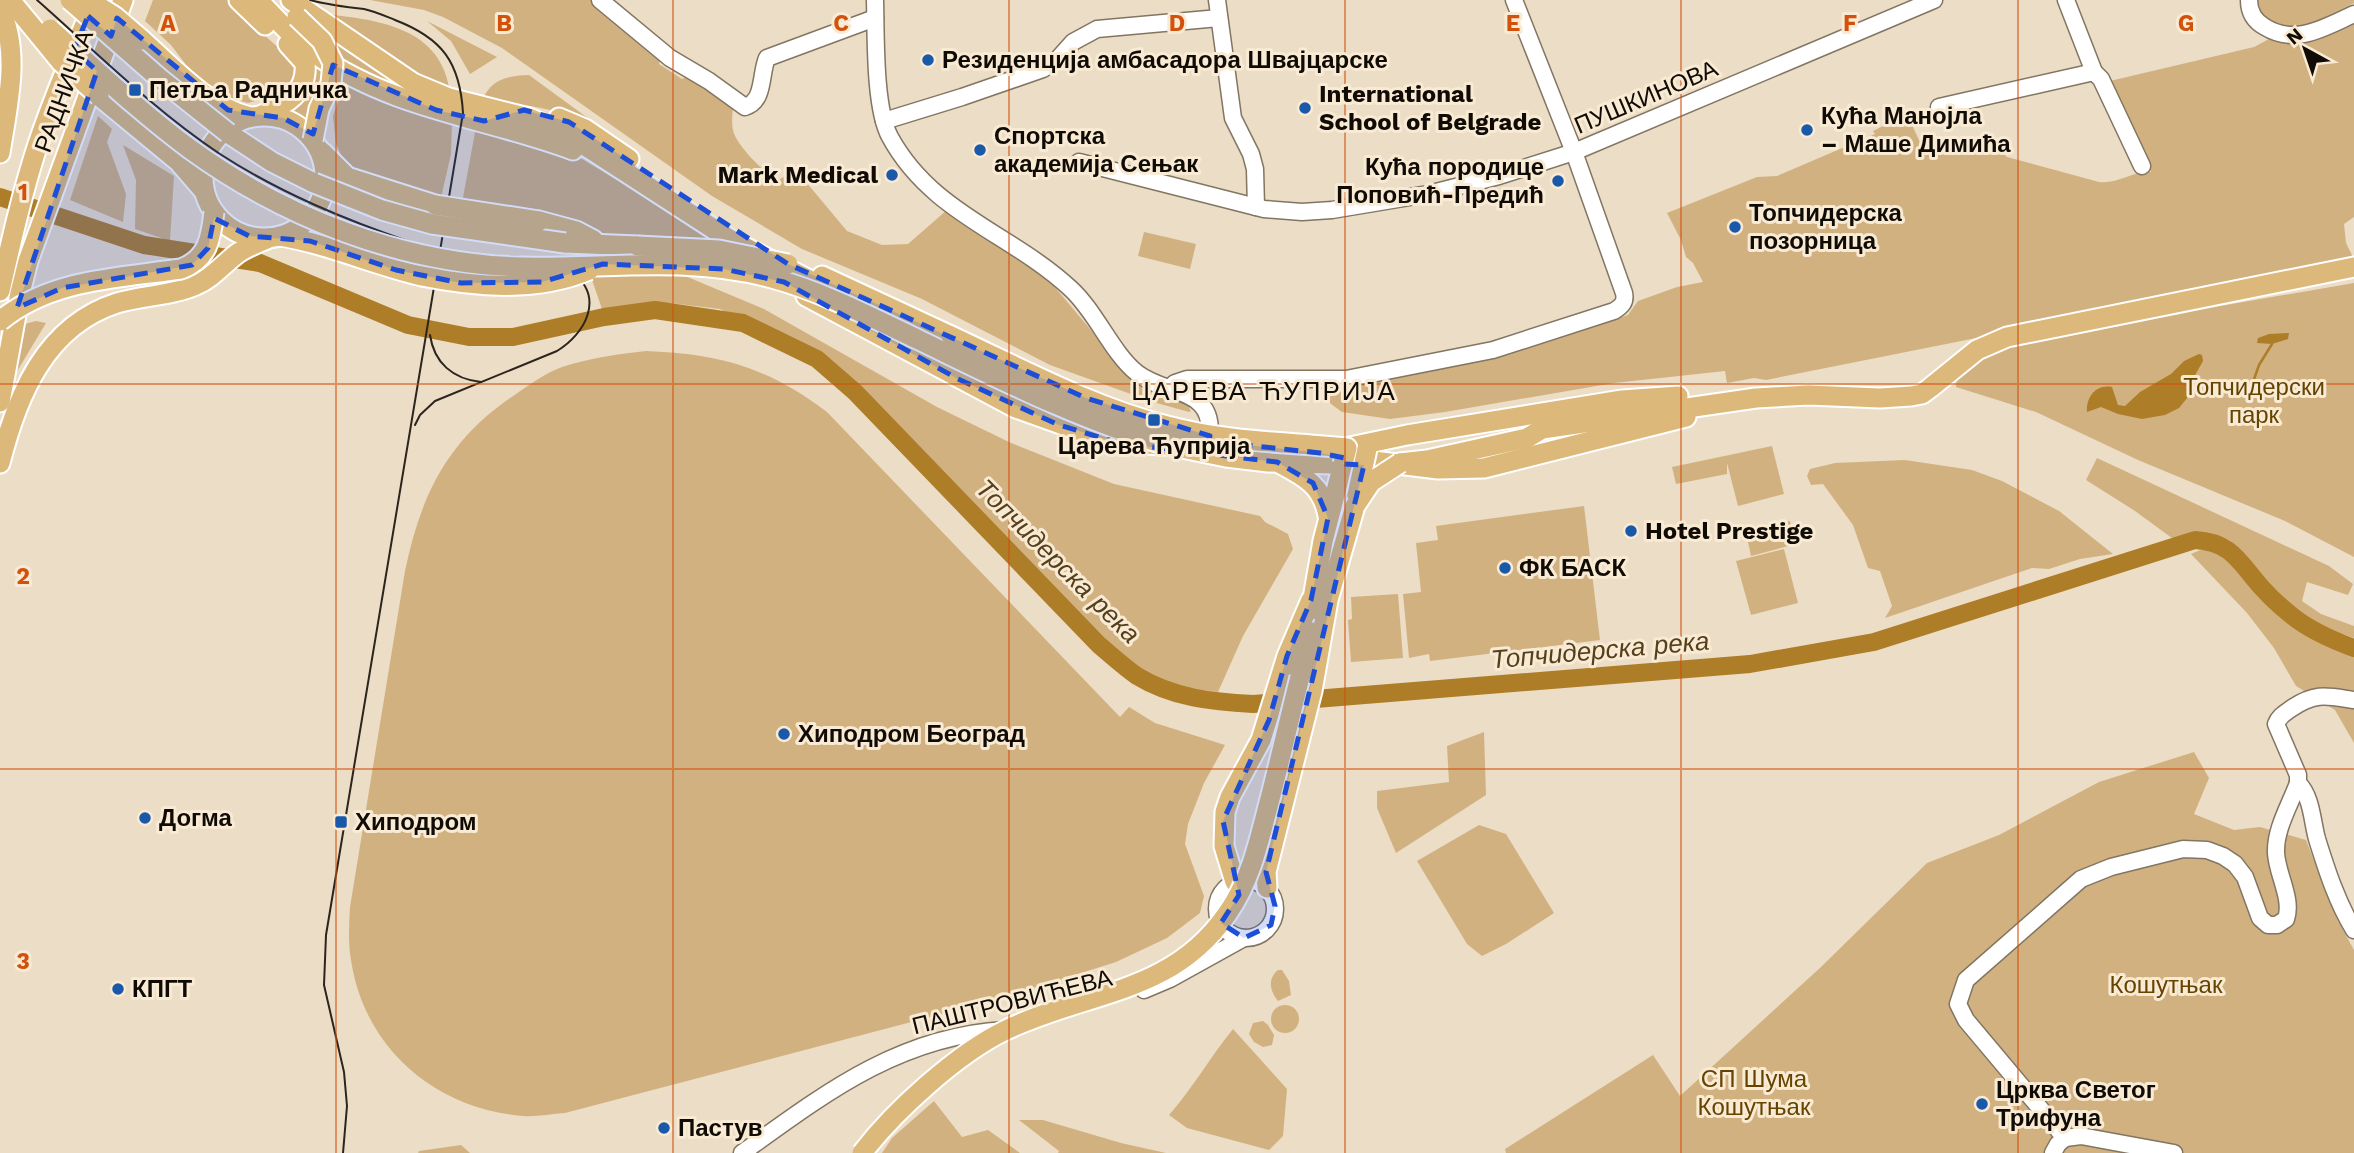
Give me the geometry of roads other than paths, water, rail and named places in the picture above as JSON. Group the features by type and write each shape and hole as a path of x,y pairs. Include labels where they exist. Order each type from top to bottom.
{"main road":[{"path":"10,0 61,62 179,162 204,191 214,212 236,231 249,236 310,241 396,270 461,283 502,285 549,281 574,276 603,255"},
{"path":"17,0 146,114 211,163 311,218 403,250 449,260 521,267 603,255 719,250 788,264 860,292 1046,381 1136,418 1231,439 1400,463 1427,460 1527,438 1542,429"},
{"path":"70,0 181,97 255,151 295,174 337,193 413,219 603,255 751,273 788,283 861,312 1058,406 1167,445 1226,457 1277,462 1345,456"},
{"path":"88,0 120,20 210,98 228,110 255,116 276,116 303,129 344,175 362,183 445,207 561,226 583,234 603,255"},
{"name":"РАДНИЧКА","path":"0,291 31,167 95,0"},
{"name":"РАДНИЧКА","path":"0,402 20,293 41,226 123,0"},
{"path":"280,0 421,87 463,102 510,112 570,136 733,241 791,287 958,379 1035,415 1119,443 1167,445"},
{"path":"204,191 203,170 209,149 215,140 230,126 282,106 297,94 304,80 305,63 247,2"},
{"path":"247,2 316,55 373,87 429,107 524,132 621,168"},
{"path":"0,463 33,373 50,347 69,329 106,307 197,285 240,251 297,228 312,215 322,198 325,168 316,144 319,109 331,83 333,64 327,47 294,8"},
{"path":"0,9 8,32 11,58 0,153"},
{"path":"510,112 524,110 548,115 594,135 702,210 788,264"},
{"path":"0,321 26,302 62,288 192,265 208,247 214,212"},
{"path":"733,241 1067,402 1120,421 1201,440 1422,468 1484,468 1711,411 1729,401"},
{"path":"1366,457 1526,426 1542,429 1729,401 1808,395 1880,398 1922,394 1977,350 2007,337 2354,267"},
{"path":"1320,453 1407,435 1622,400 1685,396 1729,401"},
{"path":"1267,888 1266,872 1312,691 1328,518 1345,456"},
{"path":"864,1144 920,1093 983,1042 1033,1018 1146,981 1177,964 1210,936 1228,912 1251,866 1310,635 1355,506 1366,457"},
{"path":"1277,462 1313,483 1322,496 1328,518"},
{"path":"1355,506 1371,482 1400,463"},
{"path":"1235,882 1223,838 1223,821 1230,797 1261,740 1287,656 1320,600"}],"street":[{"path":"600,0 670,58 745,107 753,104 759,94 767,58 876,18"},
{"path":"875,0 884,121 897,150 918,177 947,204 1046,268 1070,288 1139,374 1196,401 1207,411 1212,424 1201,440"},
{"path":"1217,0 1234,118 1255,169 1256,207"},
{"path":"1170,388 1187,379 1346,379 1493,349 1614,311 1624,303 1625,293 1574,152 1514,0"},
{"name":"ПУШКИНОВА","path":"1079,162 1256,207 1302,212 1383,202 1466,186 1574,152 1934,0"},
{"path":"2066,0 2094,72 2101,79 2142,166"},
{"path":"2249,0 2250,11 2260,24 2291,36 2307,34 2354,14"},
{"path":"884,121 1043,69 1056,61 1073,42 1097,29 1219,18"},
{"path":"1939,107 2094,72"},
{"path":"2065,1138 1966,1020 1958,1004 1966,980 2081,879 2111,867 2183,849 2207,850 2229,859 2245,877 2260,918 2268,925 2280,924 2286,919 2288,907 2278,868 2276,847 2283,819 2298,783 2298,775 2276,726 2277,719 2311,697 2327,696 2354,700"},
{"path":"2298,783 2306,793 2316,836 2336,896 2354,930"},
{"path":"1253,881 1267,888 1275,901 1273,921 1262,934 1244,938 1230,933 1220,921 1217,911 1220,896 1235,882 1253,881"},
{"name":"ПАШТРОВИЋЕВА","path":"1190,968 1214,944 1220,921"},
{"name":"ПАШТРОВИЋЕВА","path":"742,1153 858,1073 937,1040 1012,1029 1078,1012 1145,990 1244,938"},
{"path":"864,1144 955,1051 964,1035"},
{"path":"2053,1153 2065,1138 2081,1136 2174,1153"}],"waterway":[{"name":"Топчидерска река","path":"0,197 144,245 260,263 408,325 469,337 513,337 604,317 655,310 743,323 817,359 855,392 1099,645 1122,665 1151,683 1194,698 1253,704 1750,664 1874,642 2195,540 2227,550 2269,596 2291,615 2321,634 2354,648"},
{"path":"2244,396 2272,344"}],"tram line":[{"path":"37,0 172,119 220,154 266,181 338,215 413,243 467,254 539,259 563,267 583,283 588,293 588,315 567,344 557,351 435,401 420,415 415,425"},
{"path":"310,0 372,11 425,35 446,54 453,66 458,79 463,113 326,935 324,985 344,1072 347,1106 343,1153"},
{"path":"430,335 436,354 446,368 462,377 481,382"}],"place":[{"name":"Резиденција амбасадора Швајцарске","path":"928,60"},
{"name":"Петља Радничка","path":"135,90"},
{"name":"International School of Belgrade","path":"1305,108"},
{"name":"Кућа Манојла – Маше Димића","path":"1807,130"},
{"name":"Спортска академија Сењак","path":"980,150"},
{"name":"Mark Medical","path":"892,175"},
{"name":"Кућа породице Поповић-Предић","path":"1558,181"},
{"name":"Топчидерска позорница","path":"1735,227"},
{"name":"Царева Ћуприја","path":"1154,420"},
{"name":"Hotel Prestige","path":"1631,531"},
{"name":"ФК БАСК","path":"1505,568"},
{"name":"Хиподром Београд","path":"784,734"},
{"name":"Догма","path":"145,818"},
{"name":"Хиподром","path":"341,822"},
{"name":"КПГТ","path":"118,989"},
{"name":"Црква Светог Трифуна","path":"1982,1104"},
{"name":"Пастув","path":"664,1128"}],"district":[{"name":"ЦАРЕВА ЋУПРИЈА","path":"1264,391"}],"park label":[{"name":"Топчидерски парк","path":"2254,401"},
{"name":"Кошутњак","path":"2166,985"},
{"name":"СП Шума Кошутњак","path":"1754,1093"}]}
